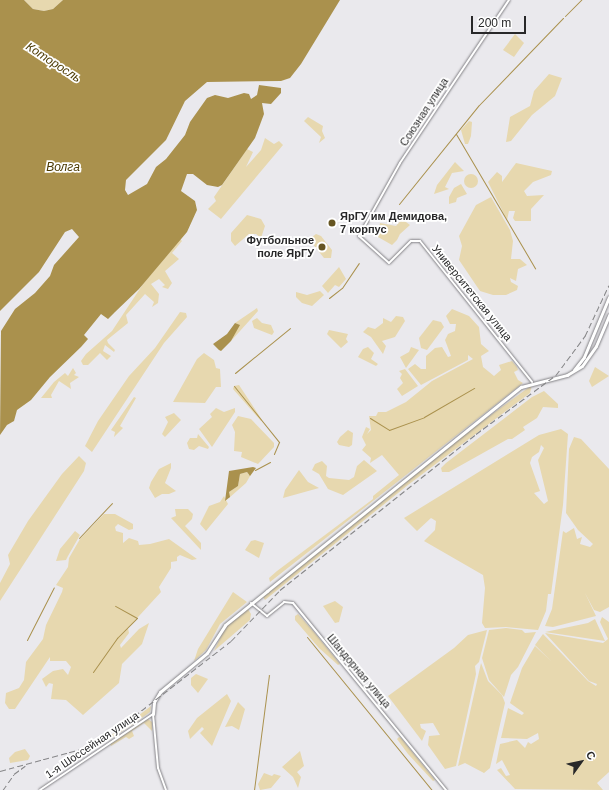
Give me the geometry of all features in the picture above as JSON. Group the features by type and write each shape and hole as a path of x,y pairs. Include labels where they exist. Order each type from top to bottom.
{"main road":[{"path":"573,372 586,351 609,297"},
{"path":"153,714 154,702 160,692 207,653 225,625 251,603 521,387 532,382 573,372 582,366 592,354 609,315"},
{"path":"586,351 592,354"}],"street":[{"name":"Союзная улица","path":"359,237 400,163 509,0"},
{"name":"Университетская улица","path":"359,237 389,263 411,241 420,241 532,382"},
{"name":"Шандорная улица","path":"251,603 267,616 284,602 293,603 446,790"},
{"name":"1-я Шоссейная улица","path":"40,790 153,714"},
{"path":"153,714 159,772 166,790"}],"shaded area":[{"path":"24,0 63,0 53,9 44,11 33,9"},
{"path":"515,34 524,43 514,57 503,50"},
{"path":"549,74 562,78 555,96 532,115 511,141 506,142 510,117 530,106 534,91"},
{"path":"308,117 323,126 322,131 325,138 319,143 321,137 304,121"},
{"path":"469,121 472,122 471,136 468,144 465,144 461,130"},
{"path":"265,138 274,144 279,141 283,145 221,219 208,209 216,201 214,197 247,149 253,152 246,167 261,150"},
{"path":"455,162 464,171 452,173 445,187 449,189 434,194 437,185"},
{"path":"516,163 552,171 551,175 533,182 524,191 527,196 544,195 531,209 531,221 515,221 513,218 515,211 509,211 507,220 488,182 497,172 502,176 502,182"},
{"path":"468,174 474,174 478,178 478,184 474,188 468,188 464,184 464,178"},
{"path":"461,184 467,194 457,198 456,202 449,204 449,197 454,188"},
{"path":"491,197 510,230 513,241 511,259 520,259 527,265 518,269 516,281 510,278 511,282 518,286 517,290 506,295 493,295 480,291 459,260 462,246 459,236 476,205"},
{"path":"247,215 261,219 265,226 261,238 256,234 249,234 235,246 231,241 231,233"},
{"path":"402,219 410,225 400,234 392,245 378,237 380,223 396,226"},
{"name":"Футбольное поле ЯрГУ","path":"316,234 321,236 332,250 331,258 324,258 312,243 312,237"},
{"path":"180,239 182,241 172,253 179,259 165,271 172,283 168,289 162,287 165,285 159,279 151,284 159,294 158,303 152,307 154,302 145,294 126,315 128,323 107,340 115,350 114,352 105,345 103,351 111,356 107,360 100,353 88,365 83,365 81,361 86,354 112,331 143,284"},
{"path":"339,267 346,279 339,287 335,285 328,293 322,286"},
{"path":"320,291 324,295 312,306 302,303 296,297 296,292 307,295"},
{"path":"257,308 258,311 231,341 239,325 235,323"},
{"path":"452,309 469,316 479,327 481,344 489,351 481,356 483,367 494,376 501,370 499,365 512,361 518,370 514,372 518,380 523,383 270,582 269,578 277,571 373,499 373,496 399,475 382,455 370,463 371,458 362,450 366,445 362,437 366,427 370,429 367,434 371,430 369,416 376,416 378,412 386,412 406,402 432,381 473,359 468,355 468,360 421,385 408,369 415,364 421,369 426,369 426,356 435,348 442,347 448,357 451,356 445,340 448,334 455,331 456,324 450,324 446,316"},
{"path":"180,312 186,313 187,317 164,343 92,452 85,446 98,421 129,376 155,348"},
{"path":"396,316 403,317 405,321 395,337 382,341 386,346 383,354 371,337 363,332 368,327 375,329 383,323 383,318 391,322"},
{"path":"257,318 262,323 271,325 274,332 272,335 254,328 252,321"},
{"path":"433,320 441,322 444,327 427,350 421,348 419,338"},
{"path":"329,330 348,334 346,339 348,342 341,348 327,334"},
{"path":"368,347 374,353 371,359 378,364 376,366 358,357 363,349"},
{"path":"411,347 419,350 406,368 400,357 409,352"},
{"path":"204,353 214,360 216,368 220,369 221,387 216,387 205,403 173,402 197,359"},
{"path":"595,367 609,376 592,387 589,381"},
{"path":"73,368 76,373 74,375 79,377 70,383 71,389 59,381 51,395 52,398 41,398 54,382 65,373 68,376"},
{"path":"405,369 418,386 402,396 397,389 403,383 400,378 402,374 399,371"},
{"path":"239,385 262,420 261,421 233,389 234,386"},
{"path":"532,385 530,393 408,485 265,600 263,597 462,436"},
{"path":"544,391 558,404 558,408 543,407 537,418 523,427 525,430 512,439 508,439 449,472 442,472 441,468 446,463 532,397"},
{"path":"134,397 136,398 120,426 123,428 114,437 115,432 111,430"},
{"path":"216,408 224,412 235,408 235,412 212,447 199,429 212,417 210,414"},
{"path":"174,413 181,420 165,437 162,434 168,422 165,417"},
{"path":"238,416 251,419 274,443 274,447 258,464 241,457 242,452 234,451 235,432 232,425"},
{"path":"561,429 568,434 563,505 551,594 548,594 546,611 538,630 506,627 485,628 482,623 485,588 483,575 424,541 435,530 436,521 431,518 417,531 404,518 539,435","holes":["541,445 544,448 538,460 548,501 544,504 534,493 540,491 530,463 532,457 539,452"]},
{"path":"348,430 353,433 352,445 349,447 339,445 337,442 340,437"},
{"path":"198,434 209,447 208,449 199,446 194,450 189,449 187,443 190,438 197,438"},
{"path":"574,437 581,439 609,469 609,607 600,612 594,610 585,593 596,616 553,627 545,626 552,609 563,531 566,533 574,528 577,539 582,537 580,544 590,547 593,544 578,530 566,513 569,449"},
{"path":"79,456 86,463 84,471 0,601 0,583 10,564 8,555 28,521 62,474"},
{"path":"364,460 377,471 343,495 328,489 319,474 312,470 315,464 322,461 327,466 326,476 329,478 349,480 354,477 357,466"},
{"path":"171,463 171,468 165,483 176,491 169,494 162,494 155,498 149,488 151,482 159,469"},
{"path":"299,470 308,482 319,488 283,498 285,490"},
{"path":"253,471 246,483 229,498 229,492 238,486 240,474 247,472 249,475"},
{"path":"224,496 228,504 206,531 200,524 209,506 220,502"},
{"path":"175,509 188,509 193,514 192,519 185,526 201,543 201,550 171,518 176,516"},
{"path":"104,514 115,514 133,524 133,529 129,530 118,524 115,527 116,531 123,533 123,543 129,538 138,541 139,545 169,539 197,559 192,560 180,555 177,557 177,561 171,562 171,568 159,587 161,592 128,628 129,633 120,645 121,648 139,629 149,623 142,644 122,664 119,683 83,715 66,700 51,699 53,684 49,683 46,687 42,679 53,671 63,669 68,675 71,667 66,661 50,661 50,657 15,709 9,709 5,703 6,693 19,688 24,680 26,662 43,639 46,625 62,592 63,588 56,585 68,567 69,558 80,539"},
{"path":"75,531 80,535 66,560 56,561 60,549"},
{"path":"255,540 264,543 259,558 245,550 251,541"},
{"path":"233,592 247,602 220,624 206,650 194,661 198,649"},
{"path":"335,601 343,607 339,622 335,623 323,606"},
{"path":"248,609 251,614 250,620 214,651 226,626"},
{"path":"298,614 340,664 338,665 319,648 295,620 295,616"},
{"path":"602,617 609,622 609,772 597,783 603,790 515,789 497,770 501,768 506,776 510,775 502,760 496,764 500,744 517,740 525,748 528,742 531,744 539,739 538,733 527,739 501,738 508,708 522,715 524,713 510,703 522,668 535,646 551,661 535,645 543,634 588,681 596,686 597,684 589,681 545,633 603,643 608,639 600,622"},
{"path":"595,619 605,641 545,632 588,623"},
{"path":"506,628 522,630 525,633 536,632 518,667 511,675 504,697 489,680 482,658 489,630"},
{"path":"487,630 479,662 475,666 476,674 456,766 445,769 428,745 429,736 440,735 433,723 420,724 421,728 426,731 422,741 388,696 454,648 468,635"},
{"path":"481,663 488,681 502,695 505,703 490,768 484,773 465,763 458,766"},
{"path":"196,674 208,679 198,693 191,685 191,678"},
{"path":"227,694 231,701 212,746 200,733 204,729 202,727 190,739 188,731 197,718"},
{"path":"238,702 245,709 239,730 232,726 225,727"},
{"path":"151,706 150,712 99,746 97,743 118,731"},
{"path":"148,719 152,722 152,731 144,723 132,731 134,736 129,739 126,737 111,746 110,744"},
{"path":"399,737 435,780 433,781 408,754 397,739"},
{"path":"25,749 30,756 28,760 10,763 9,758 15,752"},
{"path":"300,751 304,766 297,772 301,777 298,788 293,777 282,767"},
{"path":"264,773 272,776 274,774 281,776 271,788 260,790 258,784"}],"water":[{"path":"0,0 24,0 33,9 44,11 53,9 63,0 340,0 301,64 290,78 281,81 207,82 185,101 166,140 126,180 125,190 128,195 147,184 156,167 166,159 185,135 190,122 207,98 215,95 228,98 244,93 249,94 251,99 257,95 259,85 281,88 281,93 271,104 262,103 264,114 255,138 222,185 218,187 207,185 193,174 187,174 181,191 195,201 197,210 187,232 139,289 108,319 101,314 84,335 88,339 50,377 31,400 17,410 14,421 7,425 0,435 1,331 15,309 35,293 50,276 54,265 79,237 72,229 65,232 39,272 0,311"},
{"path":"235,323 240,325 231,341 221,351 219,350 213,344 227,334"},
{"path":"253,467 256,468 250,476 247,472 240,474 238,486 229,492 230,497 225,501 229,471"}],"waterway":[{"path":"565,16 581,0"},
{"path":"399,204 479,105 563,18"},
{"path":"456,134 535,268"},
{"path":"329,298 342,288 359,263"},
{"path":"235,373 290,328"},
{"path":"234,386 279,442 274,454"},
{"path":"370,418 389,430 424,417 474,388"},
{"path":"255,470 270,462"},
{"path":"79,538 112,503"},
{"path":"27,640 54,587"},
{"path":"93,672 117,638 137,618 115,606"},
{"path":"307,637 432,790"},
{"path":"254,790 269,675"}],"railway":[{"path":"0,771 81,749 106,738 231,641 280,590 476,434 556,375 585,336 609,285"},
{"path":"3,790 14,774 25,766"}],"place":[{"name":"ЯрГУ им Демидова, 7 корпус","path":"332,223"},
{"name":"Футбольное поле ЯрГУ","path":"322,247"}],"water label":[{"name":"Которосль","path":"53,63"},
{"name":"Волга","path":"63,168"}]}
